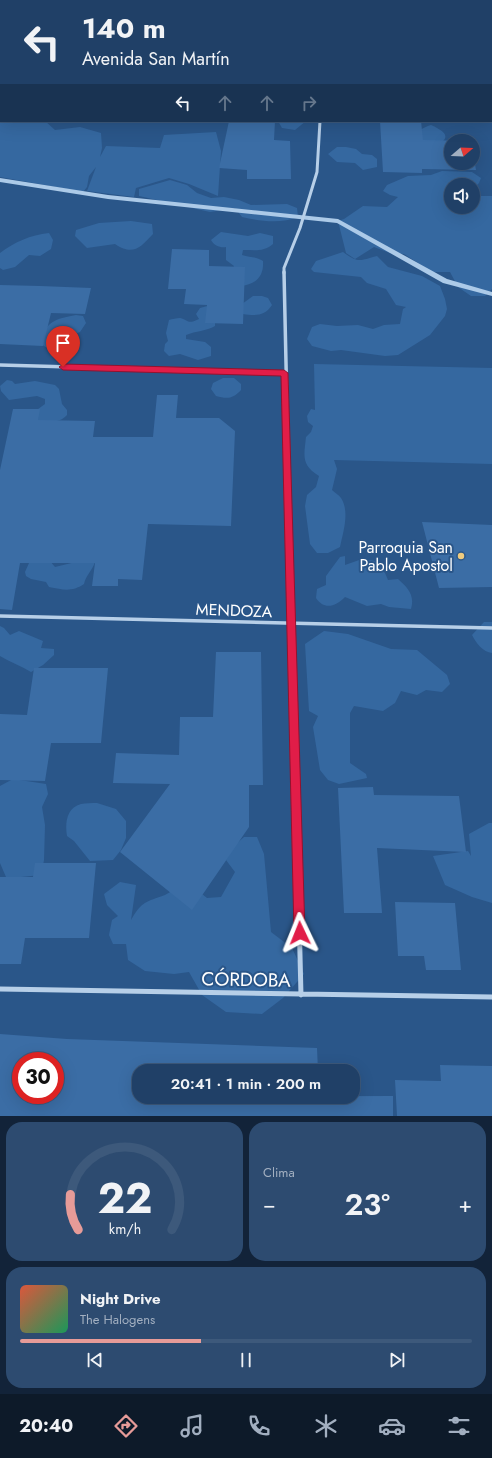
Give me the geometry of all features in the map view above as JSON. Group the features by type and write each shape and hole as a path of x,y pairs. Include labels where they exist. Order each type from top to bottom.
{"street":[{"path":"302,995 284,373 284,268 300,228 317,172 320,122"},
{"path":"0,365 284,373"},
{"name":"MENDOZA","path":"0,616 492,628"},
{"name":"CÓRDOBA","path":"0,989 302,995 492,996"}],"shaded area":[{"path":"0,122 46,122 55,130 80,127 101,133 102,148 100,157 106,146 160,148 164,135 216,132 221,151 218,196 189,184 169,178 136,188 134,197 87,191 96,167 89,176 87,187 83,192 0,177"},
{"path":"279,122 305,122 295,130 282,128"},
{"path":"431,125 437,128 445,134 442,142 432,149 407,138 423,128"},
{"path":"337,147 356,149 362,154 372,155 377,159 377,167 363,170 355,163 337,162 328,154"},
{"path":"442,171 472,172 481,178 480,180 480,178 444,178 444,214 480,214 480,196 492,196 492,289 485,296 471,296 458,287 450,272 432,272 404,254 390,253 374,247 355,259 346,253 338,221 344,219 363,206 387,207 398,197 383,191 387,185 408,176 431,175"},
{"path":"170,180 187,185 197,193 211,198 224,197 239,200 251,205 287,204 297,208 298,217 284,221 256,220 242,217 235,208 210,212 139,196 139,189"},
{"path":"131,221 152,224 153,234 136,249 132,250 121,248 115,244 87,248 75,236 76,230 99,223"},
{"path":"221,232 248,236 260,233 273,236 273,244 270,247 259,250 243,250 242,255 258,258 263,261 262,271 258,279 251,284 241,286 231,272 234,266 226,260 226,247 218,246 211,240"},
{"path":"49,233 53,240 51,249 40,256 29,255 15,267 3,270 0,268 0,253 35,235"},
{"path":"343,252 352,258 359,260 377,256 388,267 422,276 440,286 447,309 445,316 430,335 398,355 385,356 341,350 331,351 312,346 307,339 312,327 320,324 337,326 358,325 373,329 384,325 400,324 403,309 406,307 396,305 386,289 367,283 361,277 314,272 311,269 316,261"},
{"path":"253,296 268,298 272,305 269,309 260,314 243,314 242,304"},
{"path":"211,305 215,326 186,335 186,339 205,342 211,347 211,356 198,360 180,354 169,356 164,351 165,344 168,341 166,333 169,320 180,318 190,322 195,321 199,319 196,314 200,308"},
{"path":"76,315 83,316 86,323 80,332 73,335 68,346 60,351 55,351 40,343 45,330 52,322"},
{"path":"314,364 492,368 492,464 334,460 337,469 332,490 340,497 344,504 344,529 340,547 328,553 317,553 310,544 305,506 307,495 316,487 319,476 306,464 304,455 306,437 311,432 313,426 308,422 307,416 311,409 315,410"},
{"path":"223,378 234,378 241,384 241,390 230,398 216,396 211,389 213,383"},
{"path":"7,380 12,381 15,384 35,381 55,385 59,389 62,404 67,410 67,415 60,420 55,421 33,420 34,412 45,404 45,399 37,396 9,400 1,391 0,386"},
{"path":"345,556 345,565 362,559 375,561 385,573 388,580 398,579 410,592 412,600 411,609 389,607 381,604 367,606 345,597 334,605 330,606 326,606 319,602 316,598 317,589 326,585 326,576 340,557"},
{"path":"42,558 49,560 55,567 88,559 95,562 84,584 80,587 72,589 64,589 49,587 46,582 31,579 26,576 25,572 29,563"},
{"path":"484,622 492,622 492,653 480,647 472,635"},
{"path":"0,626 10,635 19,631 43,641 41,648 54,649 54,655 43,665 31,672 0,656"},
{"path":"324,631 348,634 391,649 417,650 447,675 450,684 442,692 426,690 417,695 401,691 395,703 383,711 354,706 350,713 350,763 366,774 367,778 339,784 328,780 320,770 313,727 318,716 309,711 305,644"},
{"path":"13,779 46,784 48,794 42,807 45,825 44,860 41,875 6,877 0,863 0,786"},
{"path":"97,803 116,809 126,821 126,838 121,850 113,860 90,861 74,841 67,836 66,826 69,813 72,809 81,804"},
{"path":"489,823 492,823 492,903 472,897 445,885 433,856 468,851 471,856 469,834"},
{"path":"244,837 257,837 264,854 271,932 292,948 304,974 283,998 262,1014 226,1012 202,995 189,972 174,974 145,971 128,960 126,944 113,944 109,935 112,920 118,916 107,905 104,894 120,882 136,885 131,920 138,909 145,903 165,895 182,884 192,886 207,898 221,897 235,872 226,860 235,845"}],"building":[{"path":"229,122 275,122 274,140 290,141 291,179 247,179 247,170 219,168"},
{"path":"380,122 421,122 423,140 444,140 444,169 422,169 422,173 383,172"},
{"path":"172,249 209,250 209,266 245,267 243,324 205,323 207,305 184,304 186,289 168,289"},
{"path":"0,285 91,288 85,314 51,313 43,346 0,344"},
{"path":"157,395 178,395 176,418 219,418 235,431 231,526 148,524 142,580 118,579 118,586 92,586 95,563 20,563 12,610 0,609 0,470 13,409 40,409 38,420 95,421 93,437 153,437"},
{"name":"Parroquia San Pablo Apostol","path":"422,522 492,525 492,587 439,588"},
{"path":"216,652 261,652 263,785 249,785 249,827 192,910 120,852 170,784 113,783 116,753 179,755 180,717 213,717"},
{"path":"34,668 108,668 101,743 51,743 45,781 0,780 0,714 27,715"},
{"path":"373,787 374,795 459,796 466,852 377,848 382,913 344,913 338,788"},
{"path":"35,863 96,863 89,938 25,938 21,964 0,964 0,877 33,877"},
{"path":"395,902 455,903 461,970 426,970 424,956 398,956"},
{"path":"0,1034 67,1039 317,1048 318,1064 132,1064 132,1104 360,1104 360,1096 393,1096 393,1116 0,1116"},
{"path":"440,1065 492,1066 492,1116 397,1116 395,1080 441,1081"}],"waterway":[{"path":"0,180 108,197 338,221 445,281 492,294"}],"place":[{"name":"Parroquia San Pablo Apostol","path":"461,556"}],"route":[{"path":"63,367 284,373 300,933"}]}
